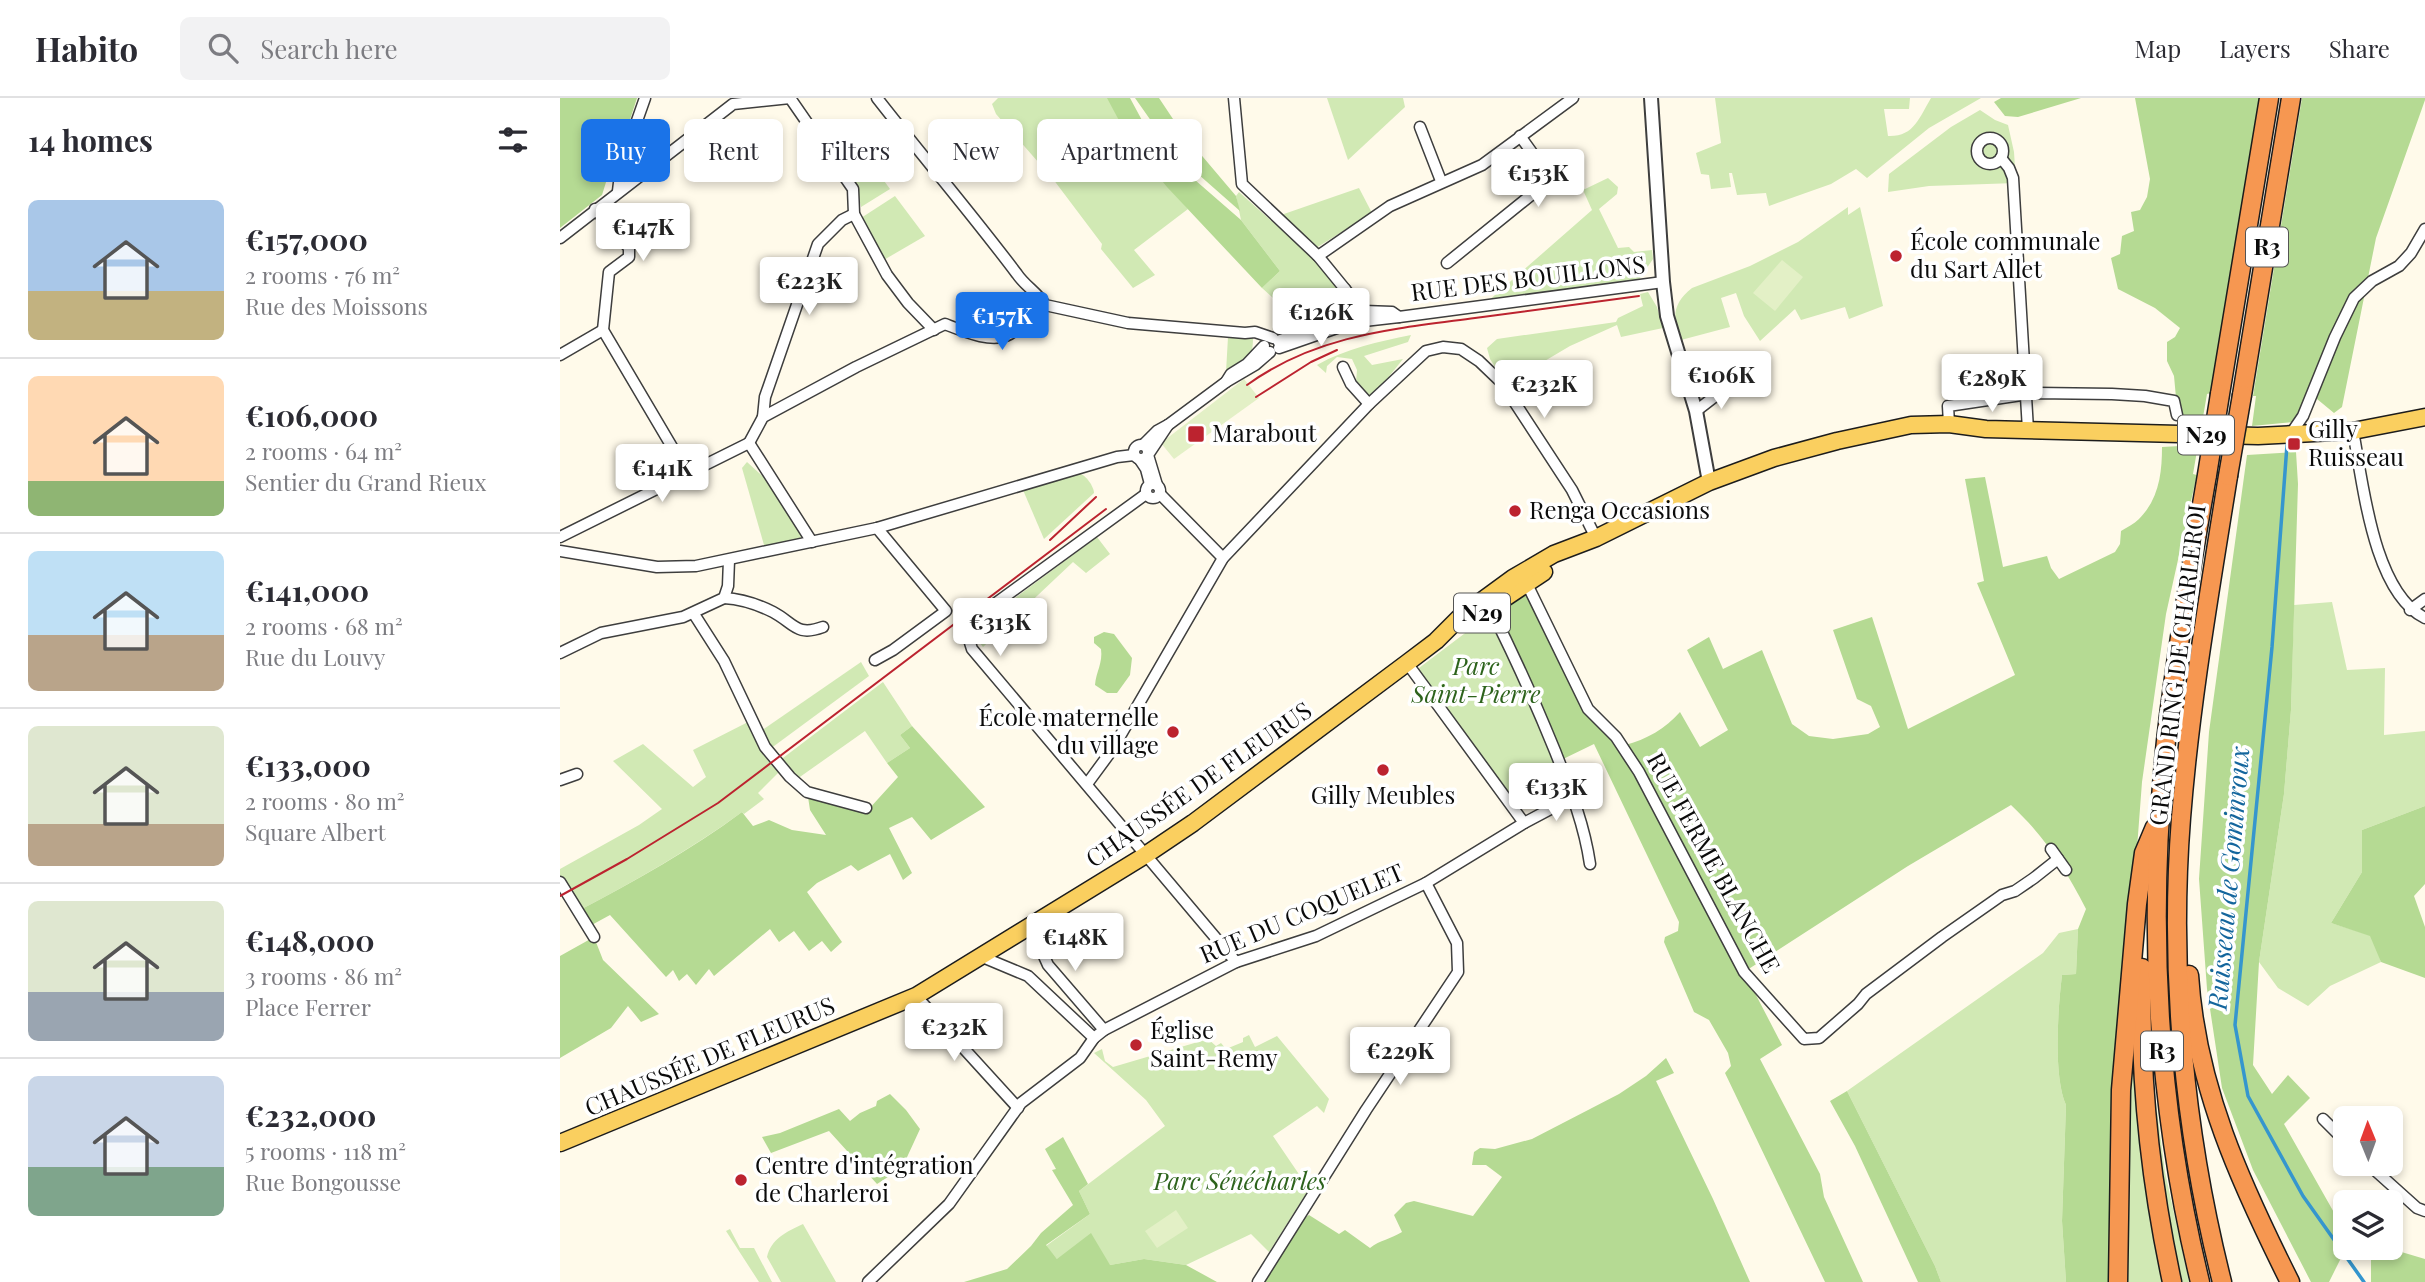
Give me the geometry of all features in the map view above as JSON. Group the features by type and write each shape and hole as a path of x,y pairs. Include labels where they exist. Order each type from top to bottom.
{"highway":[{"name":"GRAND RING DE CHARLEROI","path":"2200,1282 2177,1170 2158,1010 2156,917 2160,817 2177,662 2269,98"},
{"name":"GRAND RING DE CHARLEROI","path":"2222,1282 2201,1180 2188,1092 2180,1009 2178,920 2181,821 2188,744 2228,475 2291,98"},
{"path":"2118,1281 2121,1090 2137,904 2144,853 2160,817"},
{"path":"2144,853 2142,1040 2153,1180 2172,1282"},
{"path":"2178,920 2187,947 2189,981 2208,1091 2230,1154 2290,1282"}],"main road":[{"name":"CHAUSSÉE DE FLEURUS","path":"560,1143 916,996 1193,823 1436,641 1490,608 1553,554 1596,538 1709,482 1774,458 1911,425 1949,424 1986,429 2258,436 2353,431 2425,417"},
{"name":"CHAUSSÉE DE FLEURUS","path":"1867,435 1942,434 1986,429"},
{"name":"CHAUSSÉE DE FLEURUS","path":"1436,641 1461,616 1524,579"}],"street":[{"path":"618,191 621,166 645,98"},
{"path":"560,238 730,101 790,98 853,189 853,214 887,275 908,303 934,330"},
{"path":"877,98 981,226 1025,286 1041,298 1045,306"},
{"path":"1234,98 1242,184 1318,256 1345,289 1358,314"},
{"path":"1318,256 1390,206 1482,165 1573,98"},
{"path":"1651,98 1667,316 1696,411 1709,482"},
{"path":"1420,127 1441,181"},
{"path":"1447,263 1551,179 1520,136"},
{"path":"2001,158 2013,178 2028,430"},
{"path":"596,209 630,252 629,257 609,272 603,330 688,474"},
{"path":"560,537 749,443 763,417 765,397 818,244 842,220 853,214"},
{"path":"2290,435 2304,416 2335,337 2354,298 2372,281 2399,266 2411,253 2425,229"},
{"name":"RUE DES BOUILLONS","path":"1141,454 1168,425 1271,344 1316,333 1358,314 1399,317 1663,282"},
{"path":"763,417 856,367 946,324 982,336 1001,337 1009,334 1045,306 1128,323 1245,333 1271,344"},
{"path":"560,355 603,330"},
{"path":"1087,784 1112,750 1223,558 1369,404 1426,351 1443,347 1461,349 1479,361 1502,383 1572,490 1596,538"},
{"path":"1343,367 1350,384 1369,404"},
{"path":"1696,411 1727,387"},
{"path":"1949,424 1948,407 2019,394 2145,396 2174,401 2177,415"},
{"path":"2353,431 2377,550 2391,581 2410,610 2425,618"},
{"path":"749,443 812,542"},
{"path":"560,551 657,567 696,566 877,528 1117,457 1141,454 1153,489 1223,558"},
{"path":"1153,489 974,619 967,633 972,649 1236,962"},
{"path":"875,660 946,611 877,528"},
{"path":"724,598 728,586 729,560"},
{"name":"RUE FERME BLANCHE","path":"1524,579 1588,709 1616,737 1639,772 1744,972 1804,1039 1819,1038 1858,1004 1866,993 2002,895 2015,891 2058,859"},
{"path":"560,653 601,633 694,614 724,598 738,598 757,605 776,614 794,629 811,631 823,627"},
{"path":"2410,610 2425,599"},
{"path":"1490,608 1534,697 1585,830 1590,864"},
{"path":"694,614 724,661 765,747 790,777 807,792 866,808"},
{"path":"1407,663 1524,823"},
{"path":"560,780 577,774"},
{"name":"RUE DU COQUELET","path":"868,1282 949,1204 1021,1103 1080,1058 1094,1038 1104,1030 1236,962 1317,936 1426,883 1524,823 1573,797"},
{"path":"2051,849 2066,870"},
{"path":"560,882 594,937"},
{"path":"1258,1282 1366,1110 1458,972 1457,943 1426,883"},
{"path":"1030,925 1048,965 1104,1030"},
{"path":"979,956 1028,976 1094,1038"},
{"path":"916,996 1018,1108"},
{"path":"2323,1119 2333,1129"},
{"path":"2381,1176 2417,1208 2425,1210"}],"green space":[{"path":"560,98 637,98 630,119 581,119 581,182 606,182 602,195 560,228"},
{"path":"998,98 1108,98 1119,119 1037,119 1037,161 1023,145 1023,119 1000,119 992,104"},
{"path":"1107,98 1130,98 1141,119 1118,119"},
{"path":"1135,98 1159,98 1173,119 1150,119"},
{"path":"1327,98 1403,98 1405,107 1348,160"},
{"path":"1715,98 1910,98 1909,109 1884,109 1888,136 1910,130 1931,98 1981,98 1929,128 1867,178 1856,169 1831,184 1769,206 1766,193 1737,195 1732,173 1729,173 1731,187 1711,189 1709,175 1701,174 1696,153 1721,143"},
{"path":"2001,98 2081,98 2018,117 2005,116 1994,102"},
{"path":"2135,98 2263,98 2211,393 2207,394 2201,429 2179,430 2174,376 2167,361 2167,342 2175,337 2180,328 2155,308 2118,289 2111,258 2120,254 2122,236 2134,231 2131,212 2140,210 2147,197 2150,179"},
{"path":"2302,98 2425,100 2376,238 2342,407 2334,413 2317,399 2307,395 2293,422 2252,426 2256,396 2253,396"},
{"path":"1980,110 2008,125 2014,152 2016,183 1929,186 1888,192 1889,174 1951,127"},
{"path":"1202,156 1236,196 1240,211 1202,178"},
{"path":"1608,178 1618,187 1617,194 1599,209 1618,248 1629,247 1634,252 1652,250 1653,259 1638,281 1487,302 1592,210 1583,190"},
{"path":"853,182 885,182 890,189 861,207"},
{"path":"1055,182 1165,182 1188,209 1134,250 1155,275 1133,288 1101,249 1102,244"},
{"path":"1163,182 1197,182 1241,220 1280,271 1262,288"},
{"path":"1359,188 1372,213 1316,248 1281,215"},
{"path":"1239,192 1312,257 1340,289 1342,315 1303,325 1262,288 1280,271 1241,220 1236,196"},
{"path":"895,196 925,236 882,261 861,218"},
{"path":"1848,207 1848,215 1860,207 1883,306 1849,319 1845,307 1801,320 1795,309 1760,341 1744,316 1736,293 1721,298 1730,327 1681,340 1675,318 1677,306 1692,288 1750,266 1798,242"},
{"path":"1782,260 1803,277 1775,311 1753,293"},
{"path":"1648,292 1657,307 1663,328 1621,337 1617,325 1570,346 1506,384 1490,359 1487,348 1497,339 1616,322 1618,318 1643,306 1640,294"},
{"path":"1411,335 1408,342 1364,356 1372,365 1403,359 1375,394 1368,395 1356,382 1357,370 1352,359 1337,357 1327,366 1326,373 1317,365 1351,350"},
{"path":"1228,337 1253,337 1253,345 1247,360 1226,372"},
{"path":"1244,379 1259,398 1174,459 1161,443"},
{"path":"2198,445 2193,474 2197,475 2166,614 2142,782 2129,954 2111,1282 2066,1282 2062,1221 2066,1105 2059,1077 2058,1023 2062,975 2076,974 2078,929 2086,909 2053,854 2011,805 1908,866 1744,972 1782,1045 1760,1059 1820,1174 1824,1197 1863,1282 1825,1282 1725,1073 1731,1066 1728,1053 1709,1020 1694,1012 1664,942 1665,937 1678,931 1679,922 1594,744 1559,761 1497,622 1498,610 1532,592 1581,700 1625,745 1655,733 1680,712 1700,747 1728,730 1687,650 1709,637 1723,669 1762,650 1792,724 1809,736 1833,739 1868,734 1880,727 1871,706 1857,699 1833,630 1872,617 1908,729 2015,675 1977,583 1984,581 1965,479 1985,477 2003,567 2047,556 2059,579 2115,552 2120,544 2121,531 2139,519 2151,503 2160,476 2162,447"},
{"path":"2296,452 2298,484 2291,710 2284,794 2259,962 2253,1065 2272,1094 2288,1075 2310,1098 2284,1124 2333,1211 2333,1260 2340,1260 2329,1282 2311,1282 2253,1170 2222,1088 2207,989 2199,879 2209,732 2247,455"},
{"path":"747,462 768,481 804,535 792,544 766,549 742,468"},
{"path":"1080,474 1089,482 1094,493 1044,539 1023,490"},
{"path":"1097,537 1110,554 1086,573 1073,562 983,647 974,635 984,621"},
{"path":"2332,602 2347,670 2385,668 2384,735 2425,731 2425,806 2362,830 2362,872 2331,923 2373,936 2381,962 2330,986 2308,1006 2278,988 2259,962 2284,794 2291,710 2294,605"},
{"name":"Parc Saint-Pierre","path":"1489,615 1497,622 1564,779 1537,797 1519,799 1512,807 1415,671"},
{"path":"1104,632 1114,634 1132,658 1130,675 1117,693 1107,693 1095,685 1101,649 1094,643 1094,637"},
{"path":"861,662 869,676 770,749 761,731"},
{"path":"883,682 912,726 900,735 910,748 887,763 865,731 797,779 779,761"},
{"path":"750,721 764,756 779,772 758,793 764,799 662,864 578,911 560,880 560,869 639,825 662,809 613,761 643,744 693,787 706,777 693,750"},
{"path":"912,726 985,807 931,840 912,817 889,828 912,873 903,880 890,854 858,871 851,865 817,883 807,892 842,942 831,952 822,941 809,951 794,931 779,942 770,929 714,976 709,969 696,985 687,974 679,981 673,970 666,977 610,915 588,927 578,911 662,864 742,812 753,826 769,820 792,830 826,835 810,810 808,797 868,810 898,777 887,763 910,748 900,735"},
{"path":"2425,806 2425,884 2414,896 2425,927 2425,978 2381,962 2370,936 2331,923 2362,872 2362,830"},
{"path":"2078,929 2076,974 2062,975 2058,1023 2059,1077 2066,1105 2062,1221 2066,1282 1941,1282 1847,1091 2043,953 2059,933"},
{"path":"594,937 603,960 659,1014 641,1022 628,1006 611,1028 560,1058 560,956"},
{"path":"2134,1026 2164,1282 2123,1282 2123,1138"},
{"name":"Parc Sénécharles","path":"1249,1035 1255,1047 1277,1036 1329,1099 1324,1113 1317,1106 1273,1136 1309,1189 1269,1252 1251,1234 1186,1265 1144,1259 1110,1265 1057,1259 1046,1246 1090,1214 1079,1191 1165,1126 1146,1100 1094,1053 1102,1049 1105,1061 1113,1067 1208,1039 1216,1046 1221,1043 1226,1049 1243,1042 1243,1038"},
{"path":"2148,1040 2165,1172 2189,1282 2179,1282 2155,1139"},
{"path":"1666,1058 1674,1073 1656,1081 1750,1282 1265,1282 1303,1219 1309,1215 1339,1234 1345,1230 1370,1248 1402,1232 1394,1215 1406,1203 1414,1201 1473,1216 1502,1177 1486,1165 1472,1165 1474,1152 1480,1148 1495,1149 1532,1139 1619,1094 1646,1076"},
{"path":"1847,1091 1941,1282 1918,1282 1855,1146 1830,1101"},
{"path":"890,1094 920,1129 902,1168 877,1184 829,1131 771,1153 762,1137 780,1133 839,1109 850,1121 876,1106 877,1101"},
{"path":"1063,1137 1088,1184 1079,1191 1090,1214 1046,1245 1057,1259 1091,1233 1110,1265 1144,1259 1186,1265 1217,1282 964,1282 1007,1269 1041,1233 1073,1205 1052,1170 1056,1169 1045,1149"},
{"path":"1176,1210 1188,1228 1157,1248 1145,1231"},
{"path":"803,1224 836,1282 781,1282 767,1257 769,1251 780,1237"},
{"path":"730,1229 740,1248 754,1248 772,1282 759,1282 726,1231"},
{"path":"2403,1252 2425,1259 2425,1282 2371,1282 2371,1260 2403,1260"}],"waterway":[{"name":"Ruisseau de Gominroux","path":"2287,445 2272,647 2235,1025 2248,1096 2303,1196 2364,1282"}],"tram line":[{"path":"1247,385 1300,355 1356,337 1414,326 1639,296"},
{"path":"1256,397 1311,362 1337,350"},
{"path":"1050,540 1096,497"},
{"path":"560,896 718,803 1106,509"}],"place":[{"name":"École communale du Sart Allet","path":"1896,256"},
{"name":"Marabout","path":"1196,434"},
{"name":"Gilly Ruisseau","path":"2294,444"},
{"name":"Renga Occasions","path":"1515,511"},
{"name":"École maternelle du village","path":"1173,732"},
{"name":"Gilly Meubles","path":"1383,770"},
{"name":"Église Saint-Remy","path":"1136,1045"},
{"name":"Centre d'intégration de Charleroi","path":"741,1180"}]}
